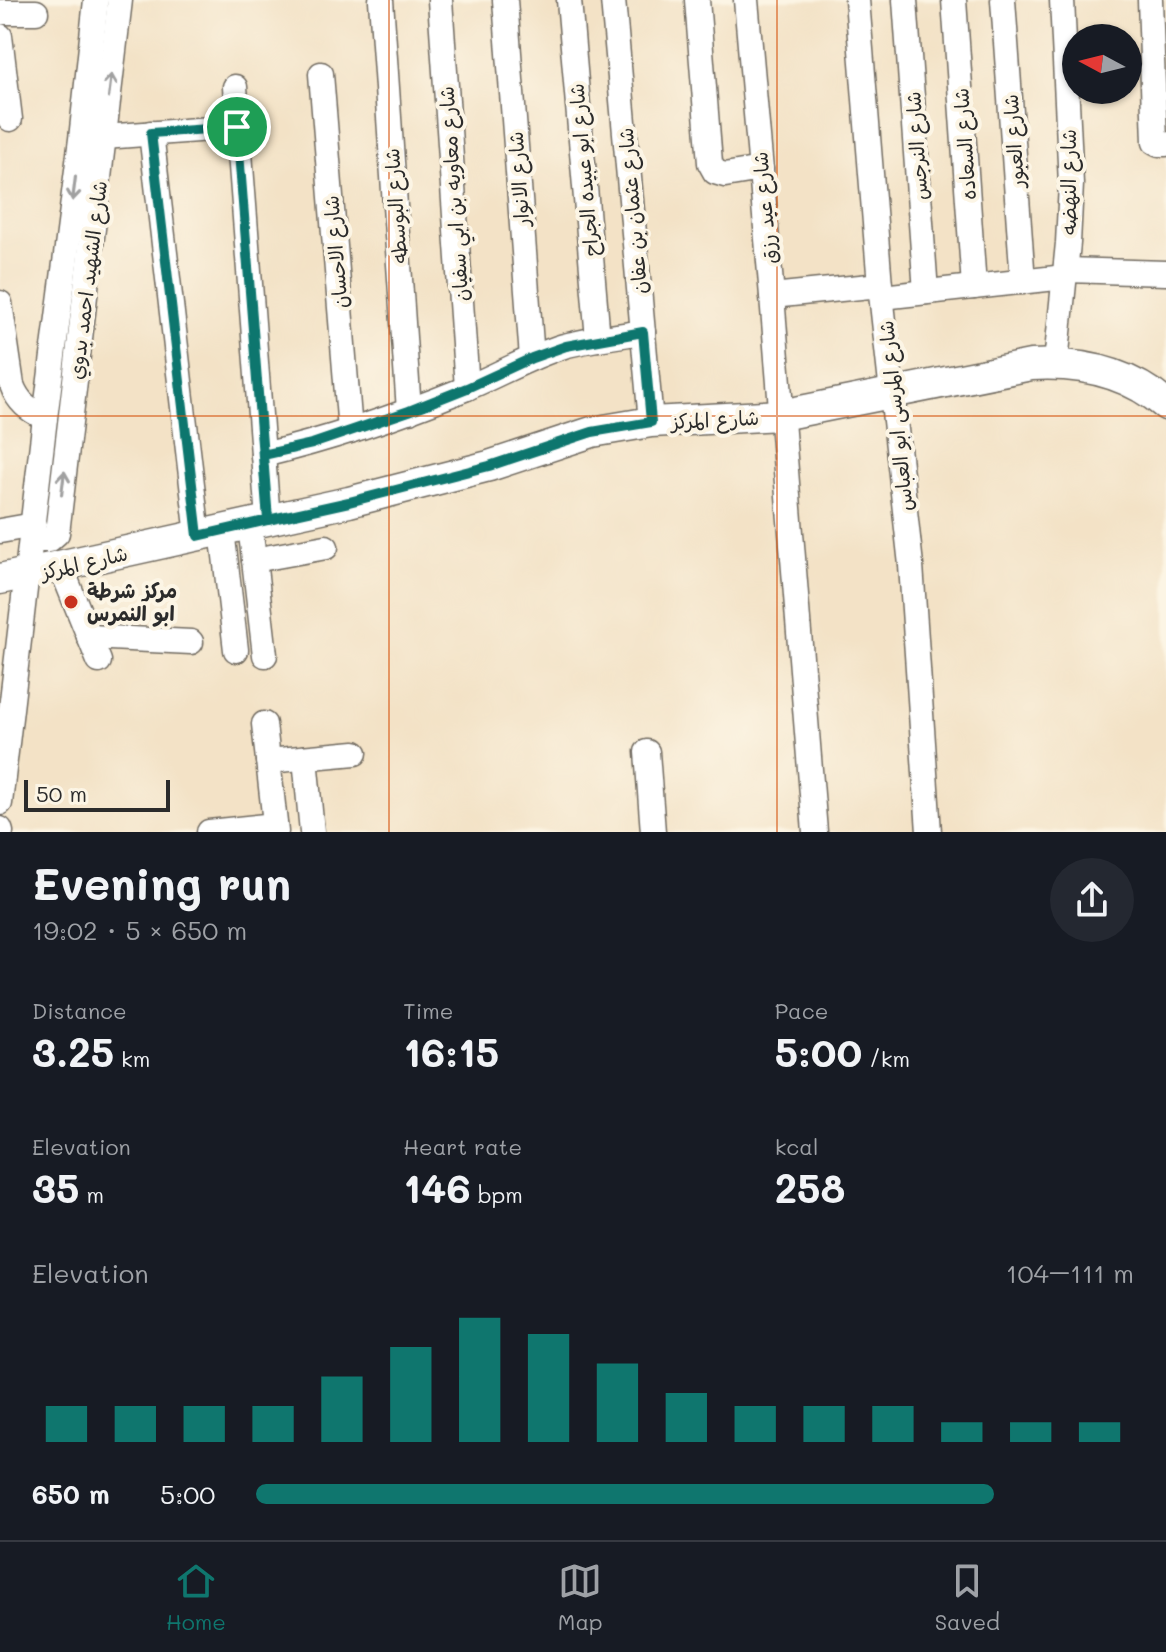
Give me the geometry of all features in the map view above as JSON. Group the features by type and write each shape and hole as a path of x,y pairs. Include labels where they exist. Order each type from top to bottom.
{"main road":[{"name":"شارع المركز","path":"14,577 349,502 489,466 592,432 651,422 781,415 1031,365 1056,363 1108,372 1133,383 1166,405"}],"street":[{"name":"شارع الشهيد احمد بدوي","path":"33,533 49,540 57,533 92,138 96,0"},
{"name":"شارع الشهيد احمد بدوي","path":"0,803 14,577 33,533 45,418 92,138 120,0"},
{"name":"شارع البوسطه","path":"381,0 409,411"},
{"name":"شارع معاويه بن ابي سفيان","path":"440,0 467,388"},
{"name":"شارع الانوار","path":"505,0 532,358"},
{"name":"شارع ابو عبيده الجراح","path":"569,0 598,339"},
{"name":"شارع عثمان بن عفان","path":"613,0 651,422"},
{"path":"697,0 710,163 715,172 725,175 761,169"},
{"name":"شارع عيد رزق","path":"746,0 815,832"},
{"name":"شارع المرسى ابو العباس","path":"857,0 881,291 911,565 929,832"},
{"name":"شارع النرجس","path":"905,0 926,292"},
{"name":"شارع السعاده","path":"954,0 974,287"},
{"name":"شارع العبور","path":"1003,0 1023,282"},
{"name":"شارع النهضه","path":"1056,363 1070,213 1071,155 1062,0"},
{"path":"1150,0 1155,140 1157,144 1166,144"},
{"path":"0,12 36,12"},
{"path":"0,36 10,119"},
{"name":"شارع الاحسان","path":"321,74 350,431"},
{"path":"235,87 263,455 235,528"},
{"path":"92,138 237,127"},
{"path":"151,133 235,528 236,650"},
{"path":"772,296 926,292 1023,282 1065,274 1166,273"},
{"path":"0,303 15,394 31,411 45,418"},
{"path":"263,455 312,444 409,411 566,346 643,332"},
{"path":"235,528 254,560 265,655"},
{"path":"0,531 33,533"},
{"path":"254,560 326,547"},
{"path":"61,567 99,661"},
{"path":"89,637 191,642"},
{"path":"209,832 276,829 264,724"},
{"path":"647,752 653,832"},
{"path":"268,761 355,753"},
{"path":"305,758 312,832"}],"place":[{"name":"مركز شرطة ابو النمرس","path":"71,602"}],"route":[{"path":"237,127 151,133 198,536 268,520 263,455 312,444 409,411 566,346 643,332 651,422 592,432 489,466 268,520 237,127"}]}
